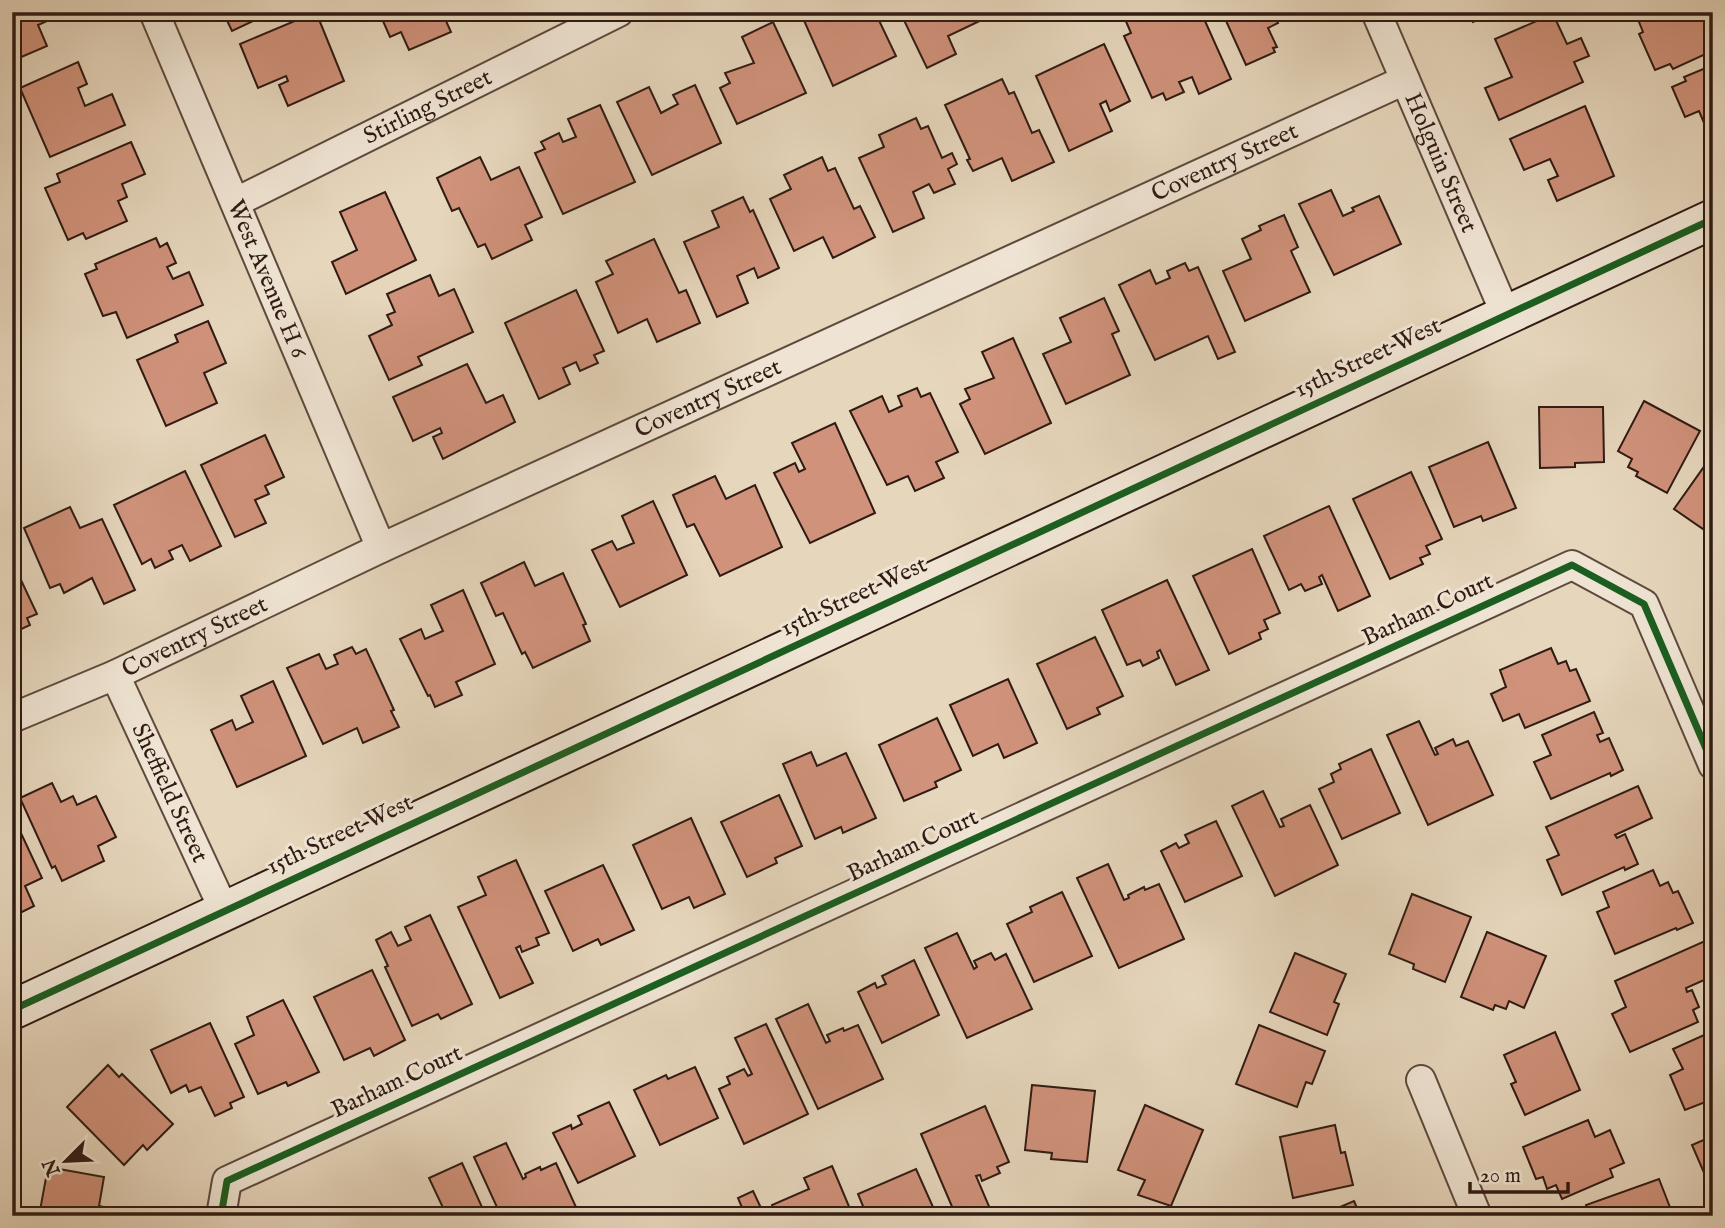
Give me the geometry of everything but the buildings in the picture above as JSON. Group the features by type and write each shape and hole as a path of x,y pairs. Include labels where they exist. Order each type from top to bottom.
{"street":[{"name":"West Avenue H 6","path":"154,12 381,548"},
{"name":"Stirling Street","path":"236,202 569,23 619,12"},
{"name":"Holguin Street","path":"1376,12 1506,315"},
{"name":"Coventry Street","path":"12,718 115,675 381,548 1405,80"},
{"name":"15th Street West","path":"12,1010 1713,219"},
{"name":"Barham Court","path":"221,1216 227,1181 1572,565 1644,604 1713,765"},
{"name":"Sheffield Street","path":"115,675 224,910"},
{"path":"1421,1080 1477,1216"}],"cycle path":[{"path":"12,1010 1713,219"},
{"path":"221,1216 227,1181 1572,565 1644,604 1713,765"}]}
